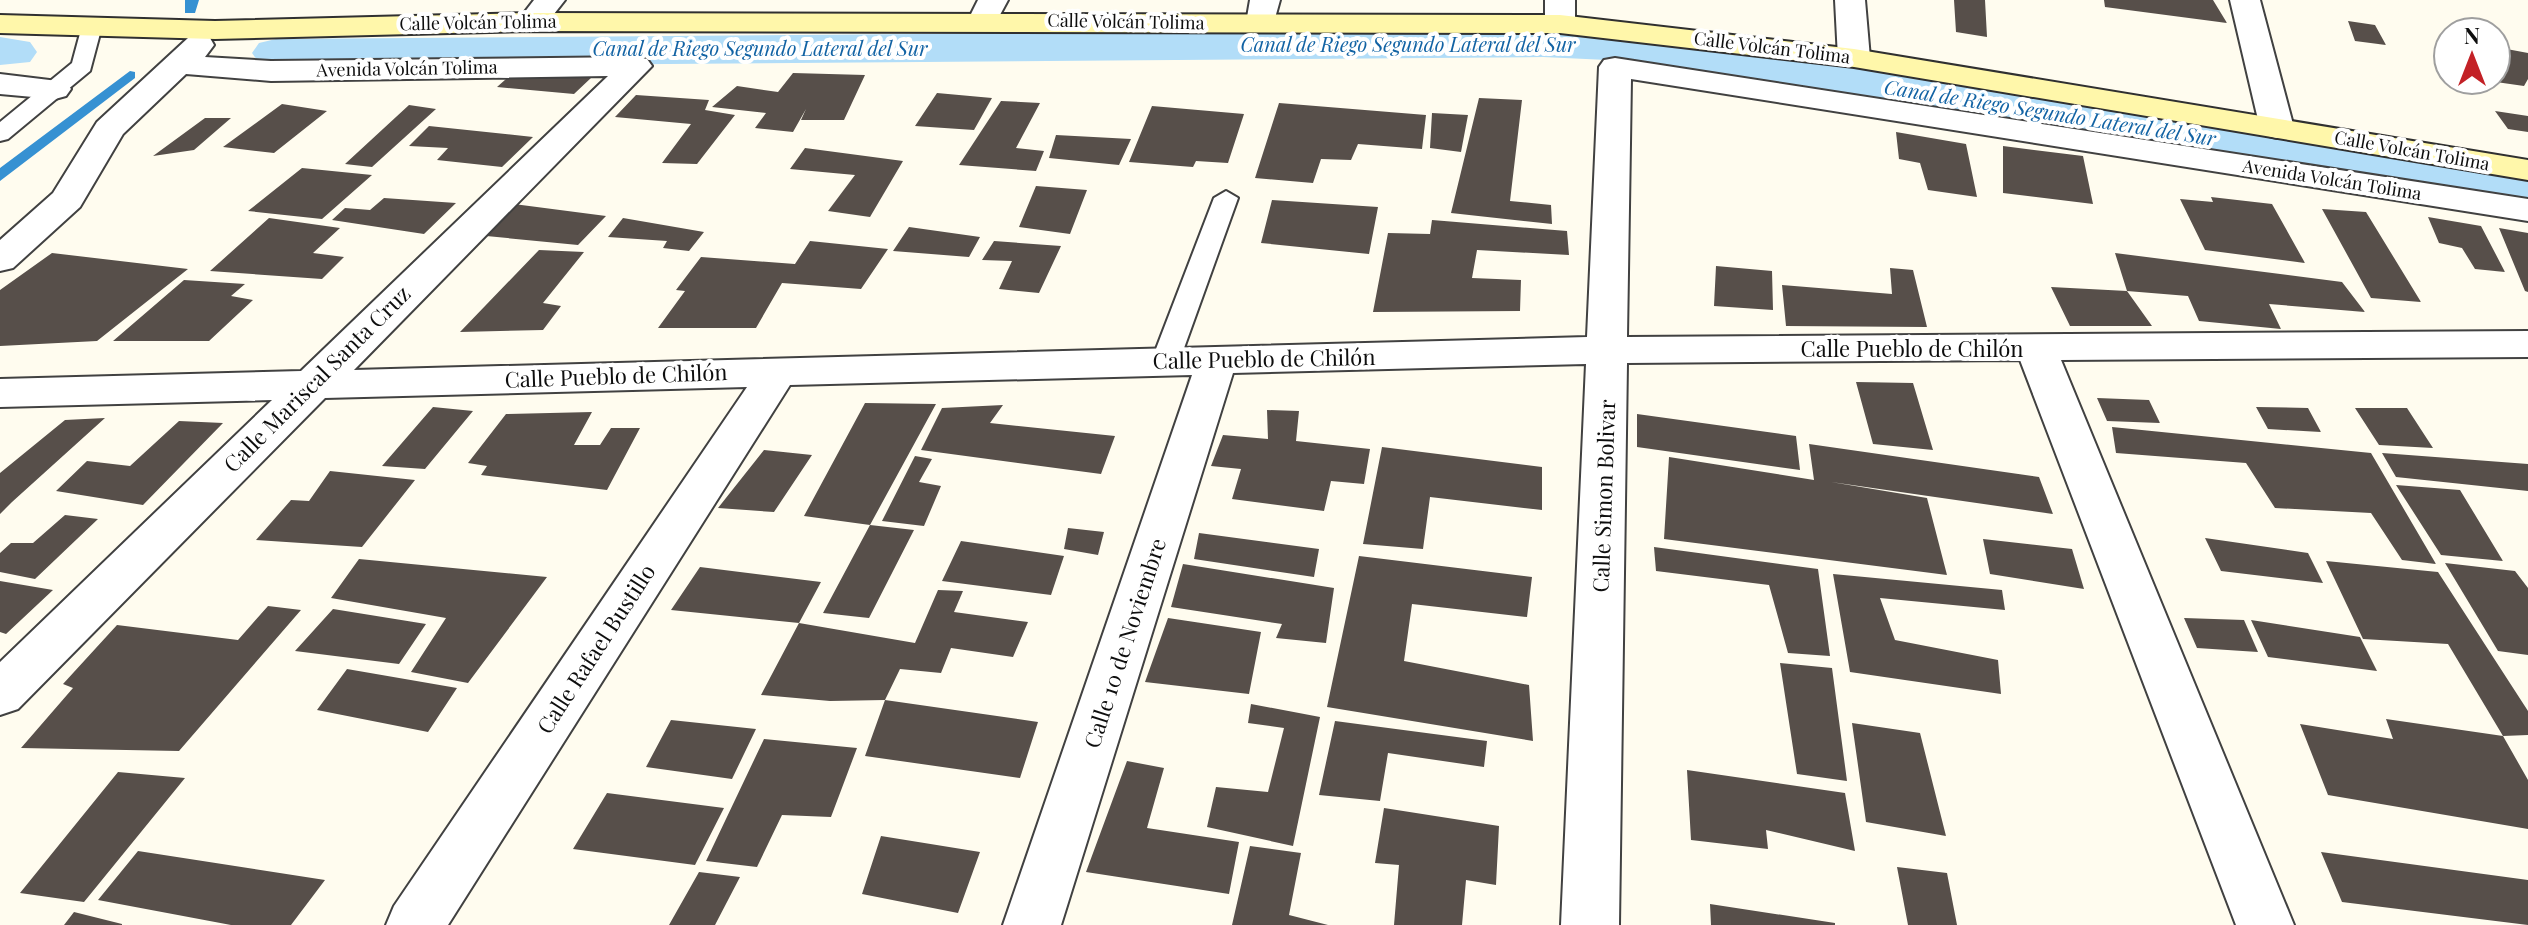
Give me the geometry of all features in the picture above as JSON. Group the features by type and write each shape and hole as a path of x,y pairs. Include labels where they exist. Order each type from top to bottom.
{"street":[{"path":"0,260 67,199 109,129 215,30 239,0"},
{"path":"1850,0 1854,58"},
{"path":"2245,0 2277,128"},
{"name":"Calle Volcán Tolima","path":"0,24 215,30 541,11 1560,12 2528,170"},
{"name":"Avenida Volcán Tolima","path":"178,64 271,71 636,66"},
{"name":"Calle Mariscal Santa Cruz","path":"0,694 636,66"},
{"name":"Avenida Volcán Tolima","path":"1615,67 2528,210"},
{"name":"Calle Simon Bolivar","path":"1590,925 1615,67"},
{"path":"0,84 55,89"},
{"name":"Calle Pueblo de Chilón","path":"0,393 1608,350 2528,344"},
{"path":"2036,349 2265,925"},
{"name":"Calle 10 de Noviembre","path":"1032,925 1217,360"},
{"name":"Calle Rafael Bustillo","path":"415,925 778,372"}],"lane":[{"path":"0,134 82,66 92,26"},
{"path":"1165,362 1226,198"}],"building":[{"path":"1954,0 1985,0 1987,37 1956,32"},
{"path":"2104,0 2213,0 2227,23 2105,7"},
{"path":"2348,21 2375,25 2386,45 2355,41"},
{"path":"2512,50 2528,53 2528,79 2524,86 2512,84"},
{"path":"515,71 592,77 574,94 497,87"},
{"path":"793,73 865,75 844,120 801,120 806,109 793,132 755,128 766,113 712,107 737,86 778,92"},
{"path":"937,93 992,98 974,130 915,126"},
{"path":"636,95 709,100 705,110 735,115 697,164 662,163 691,124 615,117"},
{"path":"1479,98 1522,100 1510,201 1551,205 1552,224 1451,213"},
{"path":"1001,101 1040,103 1016,148 1044,151 1036,171 959,165"},
{"path":"1279,103 1426,115 1422,149 1358,144 1351,160 1321,159 1313,183 1255,178"},
{"path":"282,104 327,111 274,153 223,147"},
{"path":"409,105 436,109 372,167 345,164"},
{"path":"1152,106 1244,114 1228,163 1196,161 1193,167 1129,162"},
{"path":"2495,111 2528,116 2528,132 2508,129"},
{"path":"1432,113 1468,115 1461,152 1430,148"},
{"path":"205,118 231,118 194,150 153,156"},
{"path":"429,126 533,137 502,167 437,160 448,148 409,146"},
{"path":"1896,132 1966,144 1977,197 1928,190 1920,163 1899,159"},
{"path":"1056,135 1131,139 1119,165 1049,158"},
{"path":"2003,146 2083,156 2093,204 2003,193"},
{"path":"805,148 903,161 870,217 828,211 855,175 790,169"},
{"path":"302,168 372,175 322,219 248,211"},
{"path":"1036,186 1087,190 1070,234 1019,227"},
{"path":"2211,197 2272,204 2305,263 2205,250 2180,199 2213,202"},
{"path":"384,198 456,203 424,234 332,220 345,208 370,210"},
{"path":"1272,200 1378,207 1369,254 1261,243"},
{"path":"507,203 606,216 578,245 476,235"},
{"path":"2322,209 2366,212 2421,302 2371,298"},
{"path":"2428,217 2481,226 2505,272 2475,269 2462,248 2439,243"},
{"path":"269,218 340,228 313,253 344,257 322,279 210,271"},
{"path":"623,218 704,232 689,251 663,248 667,241 608,237"},
{"path":"1432,220 1567,231 1569,255 1477,250 1472,278 1521,280 1520,311 1373,312 1388,233 1430,234"},
{"path":"909,227 980,237 969,257 893,251"},
{"path":"2499,228 2528,233 2528,292 2525,291"},
{"path":"810,241 888,249 861,289 782,283 756,328 658,328 685,291 676,290 701,257 795,264"},
{"path":"994,241 1061,246 1039,293 999,289 1012,261 982,260"},
{"path":"539,250 584,252 543,303 561,306 543,330 460,332"},
{"path":"52,253 188,269 97,341 0,346 0,290"},
{"path":"2115,253 2342,282 2365,312 2269,304 2281,329 2199,321 2188,296 2127,291"},
{"path":"1716,266 1772,271 1773,310 1714,306"},
{"path":"1890,268 1913,270 1927,327 1786,326 1782,285 1892,294"},
{"path":"184,280 245,284 231,296 253,300 209,341 113,341"},
{"path":"2051,287 2127,291 2152,326 2070,326"},
{"path":"1856,382 1913,383 1933,450 1873,444"},
{"path":"2097,398 2149,400 2160,423 2107,421"},
{"path":"865,403 936,404 870,525 804,516"},
{"path":"1003,405 990,423 1115,436 1101,474 921,450 942,408"},
{"path":"433,407 473,411 425,469 382,466"},
{"path":"2256,407 2308,408 2321,432 2268,429"},
{"path":"2355,408 2407,408 2433,448 2379,445"},
{"path":"1267,410 1299,411 1296,441 1370,449 1364,484 1331,481 1324,511 1232,499 1241,469 1211,466 1223,435 1268,439"},
{"path":"592,412 574,445 600,445 611,428 640,428 607,490 481,475 487,466 468,463 506,414"},
{"path":"1637,414 1796,436 1800,470 1637,447"},
{"path":"105,418 0,514 0,473 65,420"},
{"path":"179,421 223,423 143,505 56,491 87,461 130,466"},
{"path":"2112,427 2371,453 2436,564 2402,560 2371,513 2275,508 2246,463 2116,453"},
{"path":"1809,444 2039,477 2053,514 1831,482 1927,498 1947,575 1664,539 1669,457 1814,480"},
{"path":"1382,447 1542,467 1542,510 1430,497 1423,549 1363,544"},
{"path":"764,450 812,455 774,512 718,508"},
{"path":"2382,453 2528,464 2528,491 2396,477"},
{"path":"915,456 932,459 919,482 941,486 924,526 882,521"},
{"path":"330,471 415,480 362,547 256,540 291,500 309,501"},
{"path":"2396,485 2460,490 2503,561 2441,555"},
{"path":"65,515 98,519 35,579 0,572 0,553 11,543 33,543"},
{"path":"870,525 914,530 869,618 823,613"},
{"path":"1068,528 1104,532 1098,555 1064,549"},
{"path":"1199,533 1319,549 1314,577 1194,559"},
{"path":"2205,538 2308,553 2323,583 2221,571"},
{"path":"1983,539 2072,549 2084,589 1990,574"},
{"path":"961,541 1064,556 1051,595 942,581"},
{"path":"1654,547 1818,569 1830,656 1788,653 1769,585 1656,571"},
{"path":"1359,556 1532,577 1527,617 1412,604 1404,661 1529,685 1533,741 1327,707"},
{"path":"359,559 547,577 468,683 411,672 446,618 331,598"},
{"path":"2326,561 2438,572 2528,711 2528,735 2503,736 2448,644 2363,639"},
{"path":"2445,563 2515,571 2528,588 2528,655 2498,651"},
{"path":"1183,564 1334,588 1326,643 1276,638 1282,624 1171,607"},
{"path":"700,567 821,582 799,623 671,610"},
{"path":"1833,574 2002,590 2005,610 1880,598 1895,640 1998,660 2001,694 1850,672"},
{"path":"0,581 53,590 6,634 0,632"},
{"path":"938,590 963,591 954,612 1028,622 1013,657 951,648 941,673 900,669 885,700 830,701 761,695 799,623 915,643"},
{"path":"268,606 301,610 179,751 21,748 73,688 63,684 117,625 238,640"},
{"path":"333,609 426,624 399,664 295,651"},
{"path":"1168,618 1261,632 1249,694 1145,682"},
{"path":"2184,618 2244,620 2258,652 2197,648"},
{"path":"2251,620 2360,637 2377,671 2268,657"},
{"path":"1780,663 1832,668 1847,781 1797,774"},
{"path":"347,669 457,688 428,732 317,710"},
{"path":"885,700 1038,722 1020,778 865,756"},
{"path":"1251,704 1320,717 1293,846 1207,827 1216,787 1268,792 1284,728 1248,723"},
{"path":"2386,719 2503,736 2528,780 2528,829 2328,795 2300,724 2393,739"},
{"path":"671,720 756,729 732,779 646,767"},
{"path":"1335,721 1487,741 1484,767 1388,753 1380,801 1319,795"},
{"path":"1852,723 1920,733 1946,836 1866,822"},
{"path":"764,739 857,748 831,817 782,815 757,867 706,861"},
{"path":"1127,761 1164,768 1147,828 1239,842 1229,894 1086,872"},
{"path":"1687,770 1845,793 1855,851 1766,830 1768,849 1691,840"},
{"path":"118,772 185,778 84,902 20,893"},
{"path":"607,793 724,808 695,865 573,849"},
{"path":"1384,808 1499,826 1496,885 1466,880 1462,925 1394,925 1399,865 1375,863"},
{"path":"881,836 980,852 958,913 862,894"},
{"path":"1250,846 1301,853 1289,915 1328,925 1232,925"},
{"path":"138,851 325,880 291,925 231,925 98,900"},
{"path":"2321,852 2528,880 2528,925 2342,902"},
{"path":"1897,867 1947,873 1957,925 1908,925"},
{"path":"699,872 740,877 715,925 669,925"},
{"path":"1710,904 1835,923 1835,925 1711,925"},
{"path":"74,912 122,924 122,925 64,925"}],"waterway":[{"path":"190,10 192,0"},
{"name":"Canal de Riego Segundo Lateral del Sur","path":"276,53 1543,43 1650,48 2528,190"},
{"name":"Canal de Riego Segundo Lateral del Sur","path":"0,51 13,52"},
{"path":"0,176 130,75"}]}
